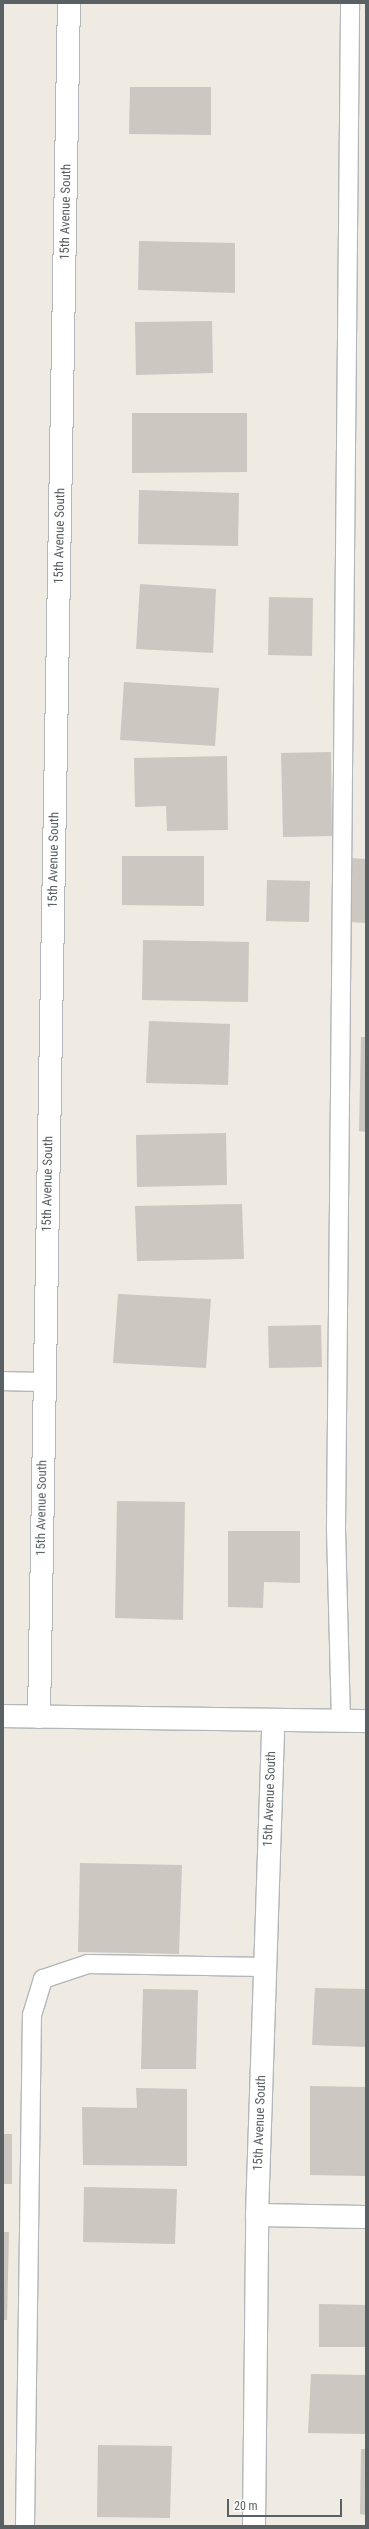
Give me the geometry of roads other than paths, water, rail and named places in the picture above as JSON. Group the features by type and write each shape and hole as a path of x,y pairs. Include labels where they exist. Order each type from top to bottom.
{"street":[{"name":"15th Avenue South","path":"39,1717 69,3"},
{"path":"3,1716 366,1721"},
{"name":"15th Avenue South","path":"254,2526 257,2215 273,1720"},
{"path":"257,2215 366,2217"}],"lane":[{"path":"341,1721 336,1526 350,3"},
{"path":"3,1381 45,1382"},
{"path":"25,2526 32,2015 42,1979 88,1964 265,1967"}]}
